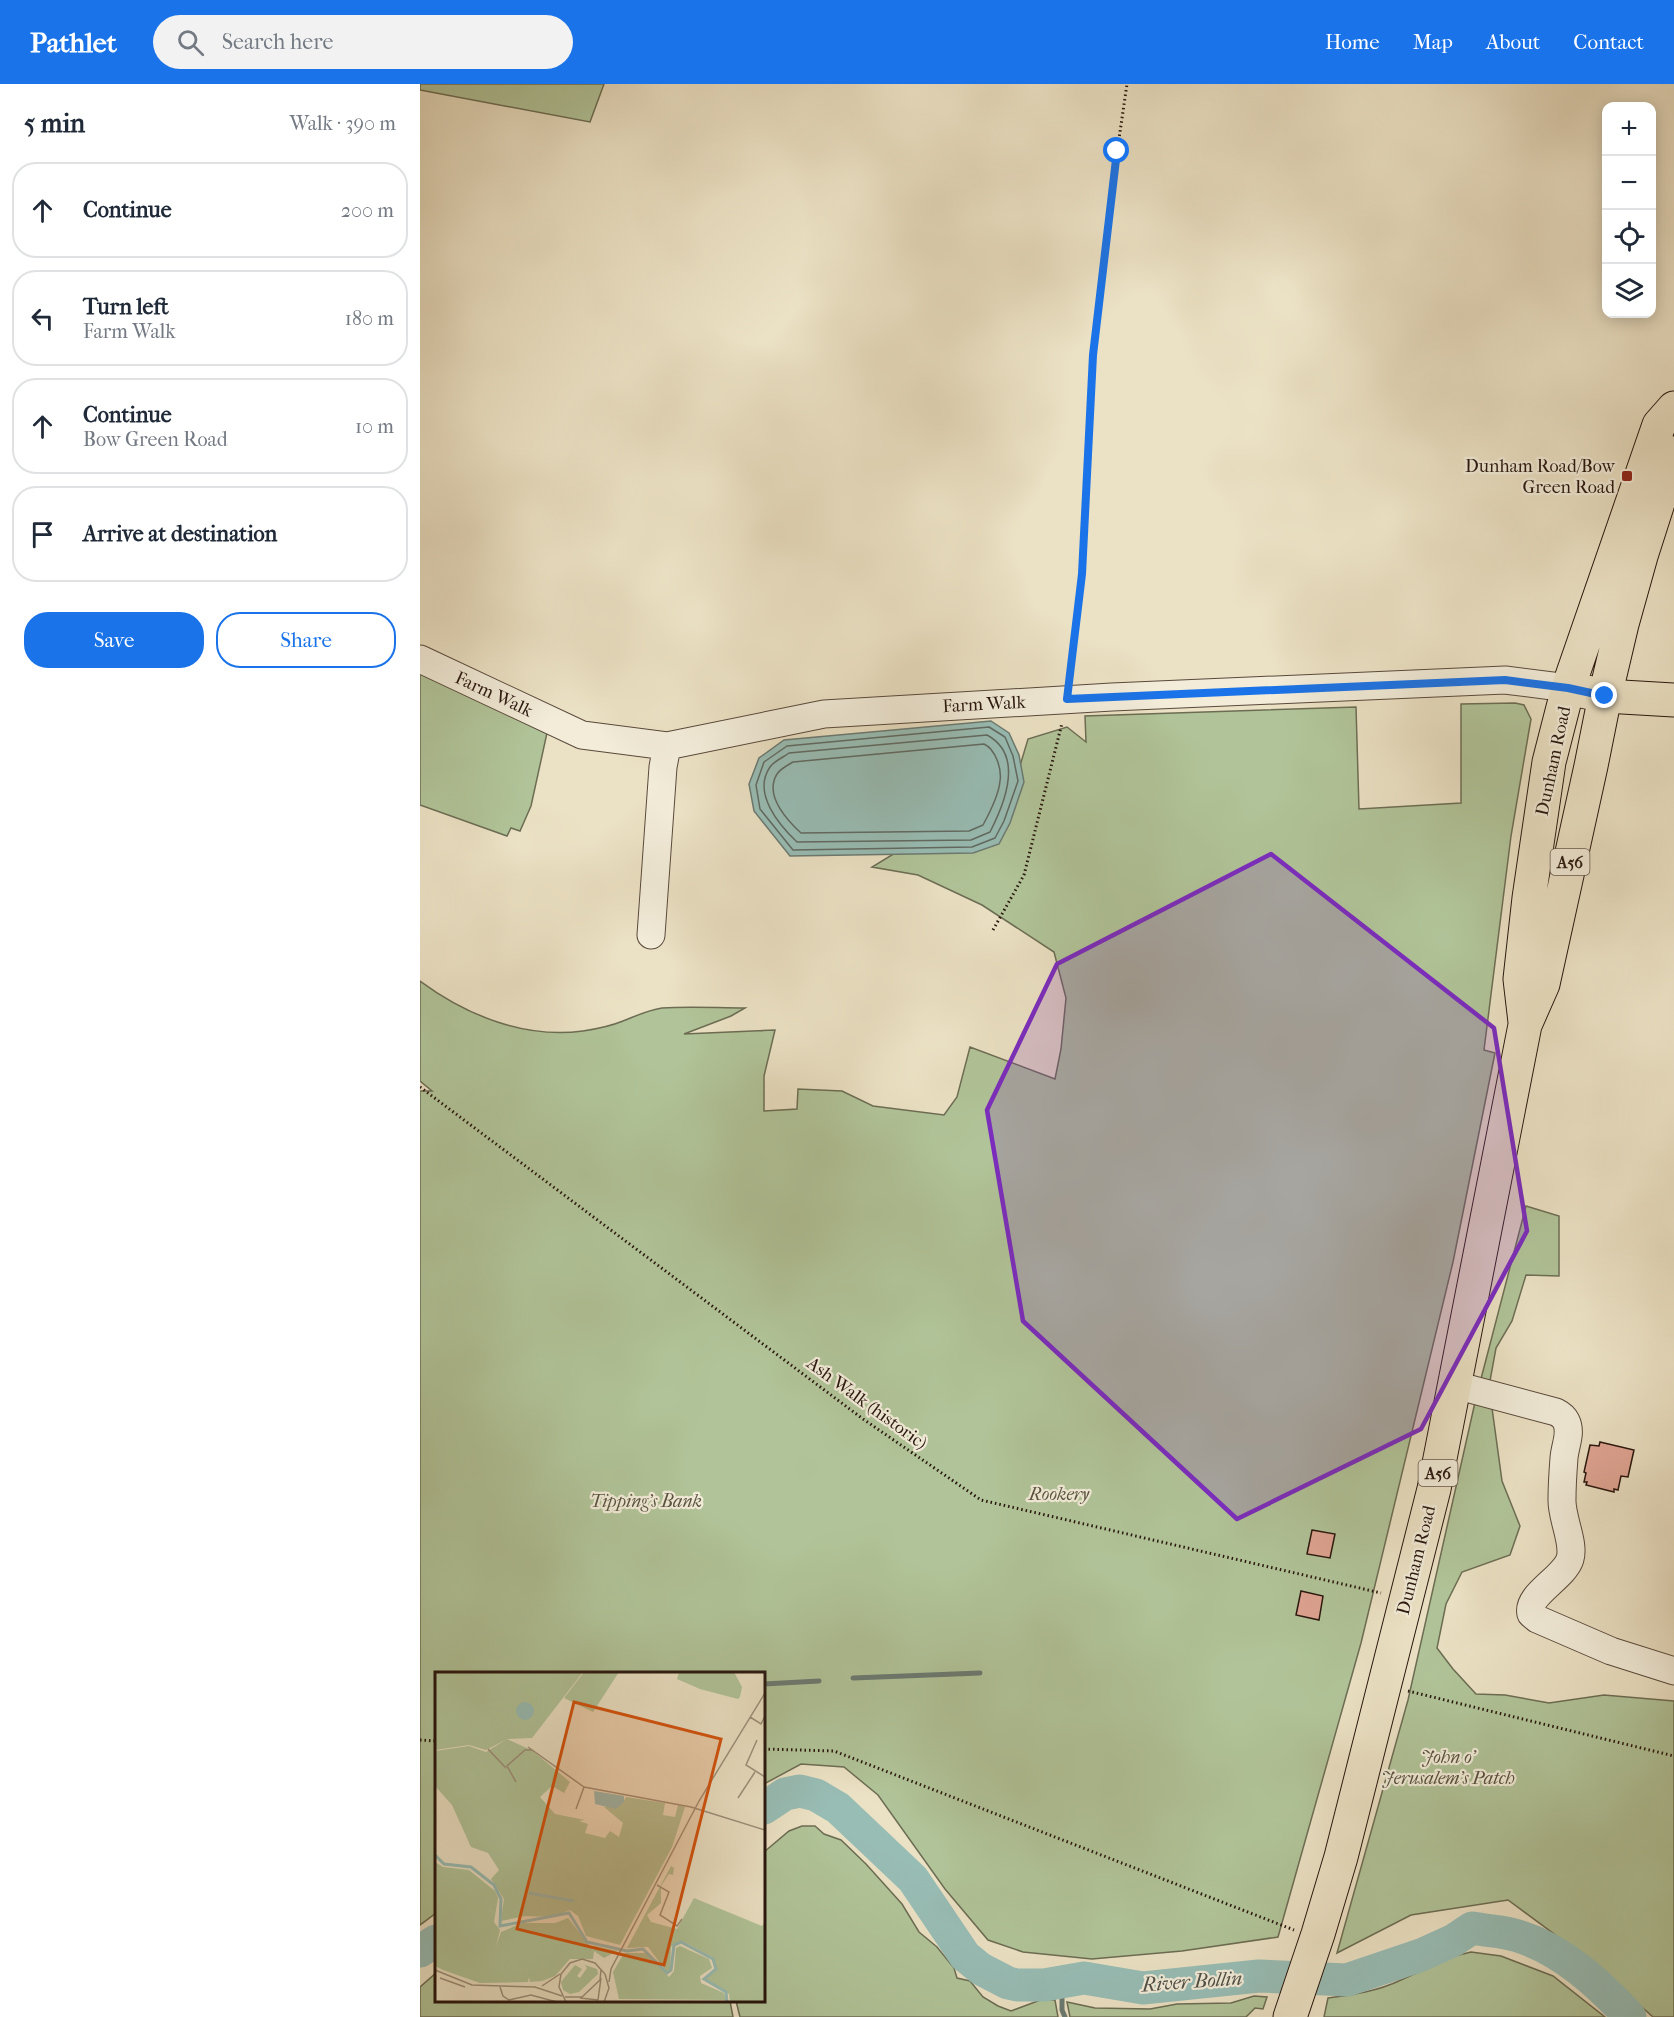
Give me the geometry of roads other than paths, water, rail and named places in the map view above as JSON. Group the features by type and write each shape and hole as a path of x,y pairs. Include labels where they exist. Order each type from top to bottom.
{"main road":[{"name":"Dunham Road","path":"1525,1026 1520,980 1529,898 1549,762 1568,688 1659,425 1674,408"},
{"name":"Dunham Road","path":"1290,2017 1307,1932 1341,1857 1378,1718 1434,1489 1525,1026 1543,984 1605,696 1641,556 1674,453"},
{"path":"1568,688 1605,696 1674,700"}],"lane":[{"name":"Farm Walk","path":"420,659 582,735 667,747 824,714 1067,699 1505,680 1568,688"},
{"path":"651,935 663,767 667,747"},
{"path":"1455,1385 1556,1412 1566,1419 1569,1432 1564,1456 1562,1503 1570,1546 1570,1560 1550,1585 1535,1598 1530,1605 1531,1614 1611,1651 1674,1671"}],"water":[{"path":"991,721 1009,733 1019,755 1024,782 1010,823 999,844 973,853 790,856 754,811 749,784 759,758 784,740"}],"waterway":[{"path":"853,1678 980,1673"},
{"path":"765,1684 819,1681"},
{"name":"River Bollin","path":"765,1807 785,1794 800,1791 816,1795 838,1808 913,1879 965,1956 981,1969 1008,1983 1044,1985 1084,1978 1143,1988 1259,1976 1347,1980 1421,1955 1454,1940 1472,1928 1513,1934 1550,1950 1579,1969 1630,2017"},
{"name":"River Bollin","path":"420,1951 435,1942"},
{"path":"1062,1982 1062,2010 1065,2017"}],"place":[{"name":"Dunham Road/Bow Green Road","path":"1627,476"}],"park label":[{"name":"Rookery","path":"1059,1494"},
{"name":"Tipping's Bank","path":"646,1501"},
{"name":"John o' Jerusalem's Patch","path":"1448,1767"}]}
